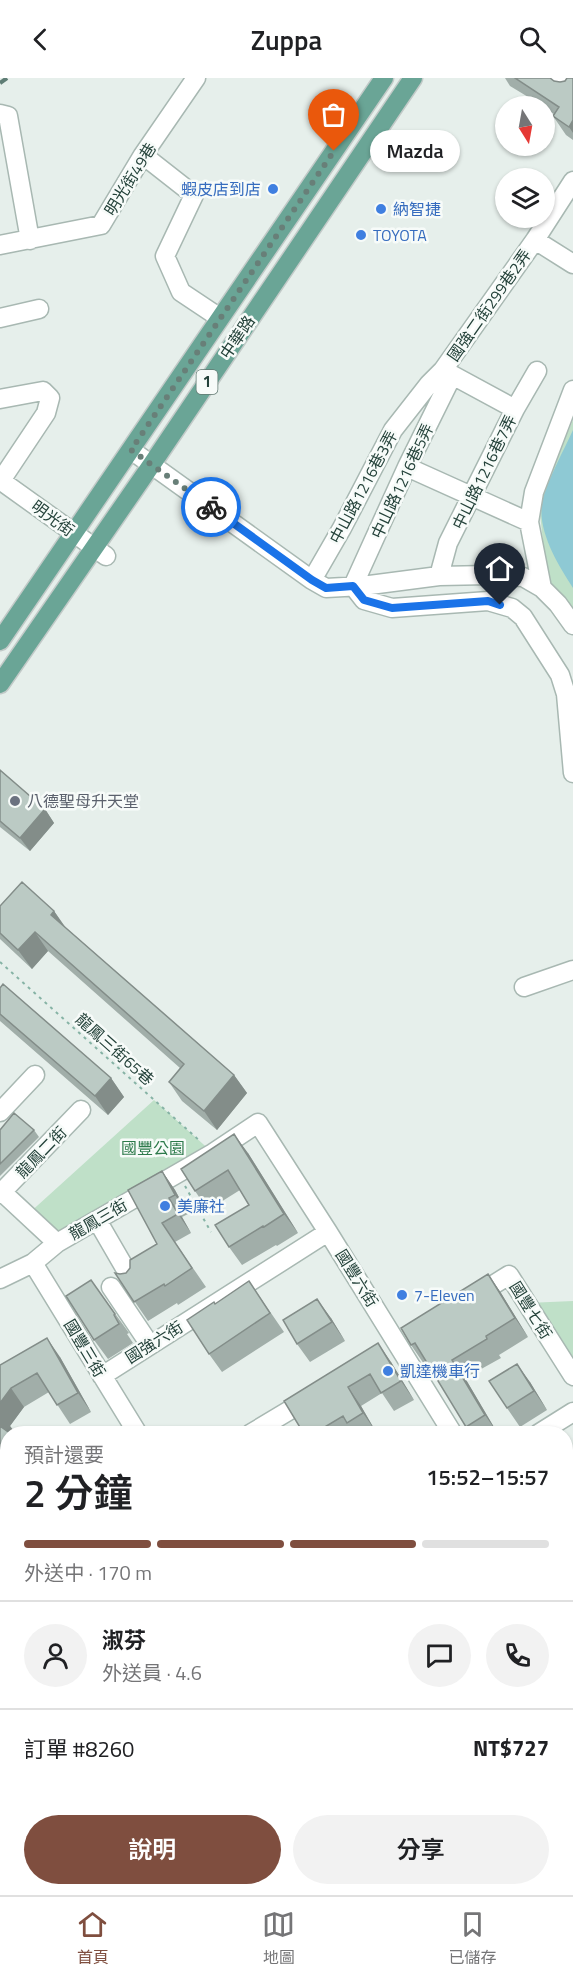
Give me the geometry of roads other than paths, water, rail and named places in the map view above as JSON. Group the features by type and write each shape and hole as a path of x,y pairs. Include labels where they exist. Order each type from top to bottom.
{"main road":[{"name":"中華路","path":"0,641 384,78"},
{"name":"中華路","path":"0,684 100,552 152,464 413,78"}],"street":[{"name":"明光街49巷","path":"0,245 100,225 143,155 196,78"},
{"path":"555,78 573,90"},
{"path":"4,118 30,240"},
{"path":"143,155 195,195 165,256 181,292 220,318"},
{"name":"國強二街299巷2弄","path":"447,374 573,181"},
{"path":"535,240 573,264"},
{"path":"0,318 39,309"},
{"name":"中山路1216巷7弄","path":"439,576 448,543 515,409 537,371"},
{"path":"447,374 515,409"},
{"name":"中山路1216巷5弄","path":"353,586 447,374"},
{"name":"中山路1216巷3弄","path":"312,580 393,430 429,384 447,374"},
{"path":"542,588 529,522 534,492 573,390"},
{"path":"0,399 43,391 50,398 46,413 0,481"},
{"path":"131,450 326,588 439,576 523,577 542,588 558,603 573,625"},
{"path":"407,467 529,522"},
{"name":"明光街","path":"0,481 100,552"},
{"path":"353,586 364,600 392,608 488,601 512,608 523,617 560,675 566,694 573,773"},
{"path":"524,987 573,970"},
{"path":"0,1112 36,1075"},
{"name":"龍鳳二街","path":"1,1192 81,1110"},
{"name":"龍鳳三街","path":"0,1279 33,1263 57,1243 213,1153 258,1123"},
{"name":"國豐六街","path":"258,1123 328,1232 403,1341 449,1426"},
{"path":"1,1192 57,1243"},
{"path":"97,1220 133,1282"},
{"name":"國強六街","path":"102,1376 328,1232"},
{"name":"國豐三街","path":"33,1263 133,1426"},
{"name":"國豐七街","path":"458,1306 509,1275 573,1376"},
{"path":"111,1287 150,1345"},
{"path":"379,1356 403,1341"},
{"path":"279,1426 321,1391"},
{"path":"551,1426 573,1412"}],"water":[{"path":"573,430 573,588 549,546 541,510 549,481"}],"railway":[{"path":"0,83 7,78"}],"place":[{"name":"Mazda","path":"334,151"},
{"name":"蝦皮店到店","path":"273,189"},
{"name":"納智捷","path":"381,209"},
{"name":"TOYOTA","path":"361,235"},
{"name":"八德聖母升天堂","path":"15,801"},
{"name":"美廉社","path":"165,1206"},
{"name":"7-Eleven","path":"402,1295"},
{"name":"凱達機車行","path":"388,1371"}],"park label":[{"name":"國豐公園","path":"153,1148"}]}
